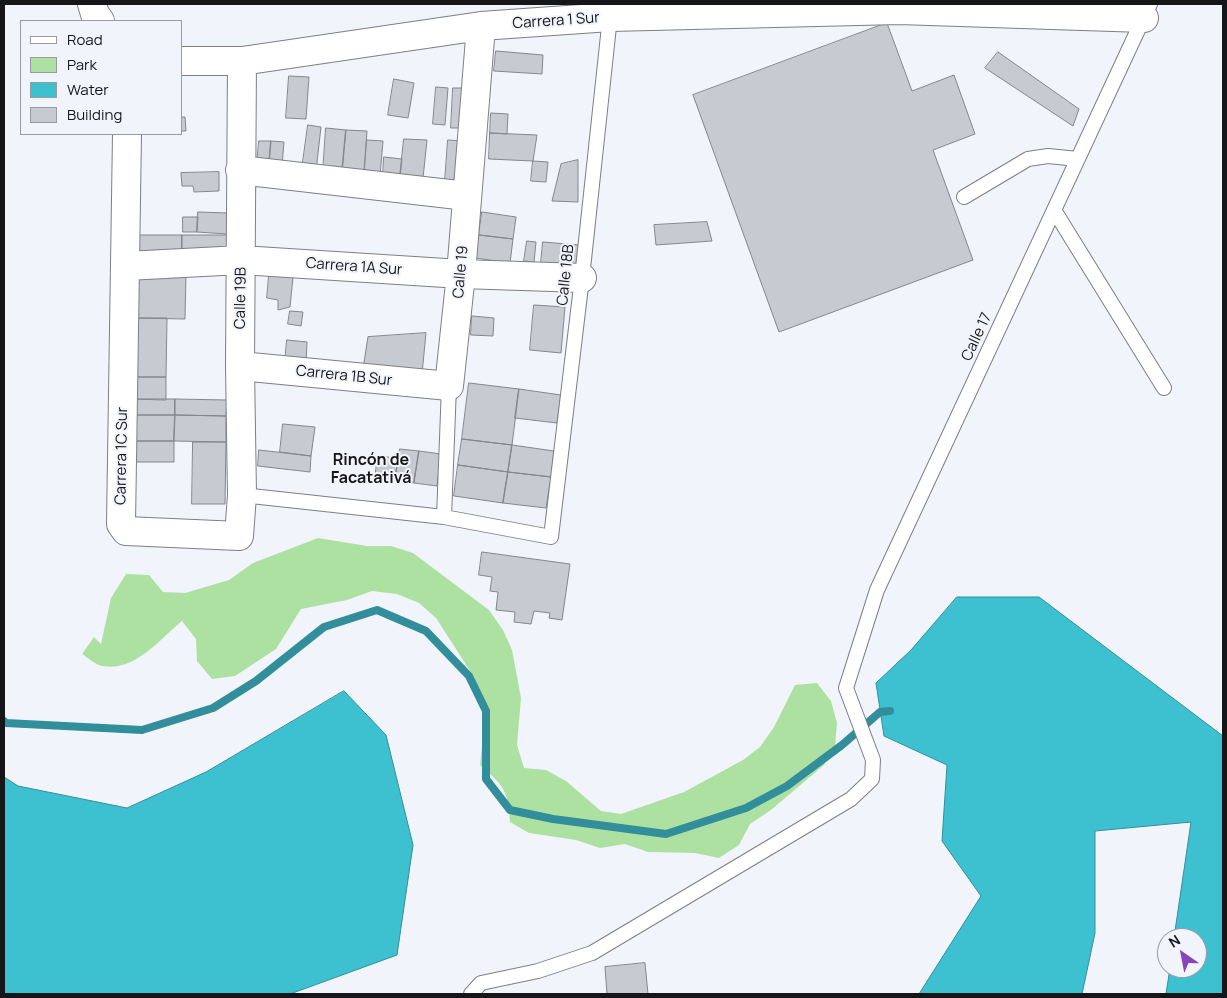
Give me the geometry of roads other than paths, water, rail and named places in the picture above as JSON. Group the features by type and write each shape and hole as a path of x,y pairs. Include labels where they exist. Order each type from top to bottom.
{"street":[{"path":"92,4 94,14 99,20"},
{"name":"Carrera 1 Sur","path":"182,61 242,61 481,26 610,17 899,10 1147,11"},
{"name":"Calle 19","path":"449,386 461,274 481,26"},
{"name":"Calle 19B","path":"239,536 242,494 240,170 242,61"},
{"path":"126,266 128,135"},
{"path":"240,170 467,196"},
{"name":"Carrera 1A Sur","path":"126,266 241,260 461,274 582,278"},
{"name":"Carrera 1C Sur","path":"126,266 121,524 126,530 239,536"},
{"name":"Carrera 1B Sur","path":"240,366 449,386"}],"lane":[{"name":"Calle 17","path":"471,994 481,983 538,970 592,953 851,799 872,779 873,760 846,688 877,590 1147,11"},
{"name":"Calle 18B","path":"444,518 551,537 582,278 610,17"},
{"path":"964,197 1028,159 1048,156 1078,158"},
{"path":"1054,210 1164,388"},
{"name":"Calle 19","path":"444,518 449,386"},
{"path":"242,494 444,518"}],"water":[{"path":"957,597 1039,597 1223,736 1223,994 1166,994 1168,978 1207,978 1207,928 1175,928 1191,822 1095,831 1095,933 1082,994 919,994 981,896 942,841 947,765 884,736 876,683 911,650"},
{"path":"344,691 386,735 413,845 397,955 290,994 4,994 4,777 18,786 127,808 206,772"}],"waterway":[{"path":"4,721 6,723 142,730 213,708 256,681 324,627 377,610 426,631 469,676 486,711 486,779 510,810 553,819 666,834 746,808 787,786 842,745 880,712 890,711"}],"district":[{"name":"Rincón de Facatativá","path":"371,470"}]}
